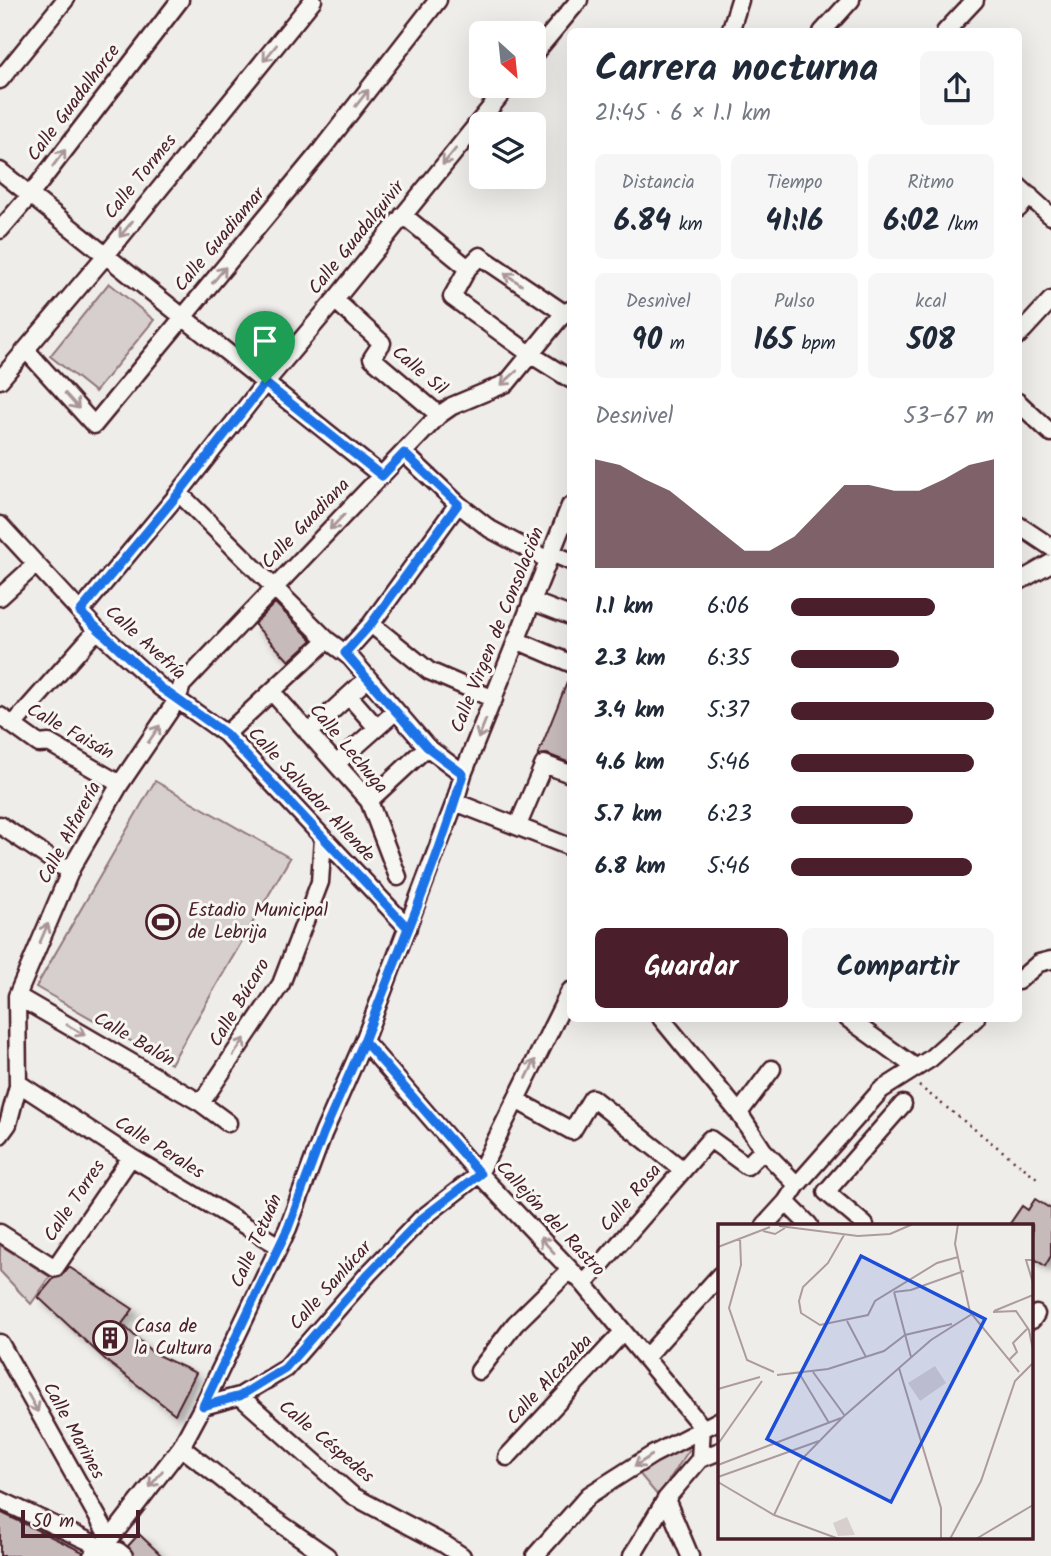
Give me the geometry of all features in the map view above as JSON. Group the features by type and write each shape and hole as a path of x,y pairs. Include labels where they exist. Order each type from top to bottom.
{"street":[{"path":"0,80 65,0"},
{"name":"Calle Guadalhorce","path":"0,230 31,194 180,0"},
{"name":"Calle Tormes","path":"0,380 106,255 313,0"},
{"name":"Calle Guadiamar","path":"26,350 94,425 322,149 438,0"},
{"path":"546,40 579,0"},
{"path":"731,28 740,0"},
{"path":"826,28 851,0"},
{"path":"949,28 975,0"},
{"name":"Calle Guadalquivir","path":"80,612 498,98"},
{"path":"0,171 382,476"},
{"path":"1024,191 1051,216"},
{"path":"403,215 468,268"},
{"path":"567,311 480,256 468,268 452,297 530,354 567,377"},
{"name":"Calle Sil","path":"335,300 383,343 372,358 439,415"},
{"path":"1022,332 1048,309"},
{"name":"Calle Guadiana","path":"177,700 182,685 439,415 452,406 507,383 567,313"},
{"path":"1022,406 1051,433"},
{"path":"404,453 458,504 490,529 549,556 567,560"},
{"path":"179,493 327,640 345,653 427,747 463,774"},
{"path":"345,653 371,624 458,504"},
{"name":"Calle Virgen de Consolación","path":"408,928 463,774 567,513"},
{"name":"Calle Avefría","path":"0,526 97,630 177,700"},
{"path":"1022,528 1051,547"},
{"path":"1022,580 1051,563"},
{"path":"0,597 34,565"},
{"path":"531,601 567,615"},
{"path":"371,624 429,671 495,698"},
{"path":"6,720 97,630"},
{"path":"226,734 327,640"},
{"path":"516,640 567,662"},
{"path":"309,733 368,678"},
{"name":"Calle Lechuga","path":"273,692 369,801 398,877"},
{"path":"349,696 377,728"},
{"name":"Calle Salvador Allende","path":"177,700 226,734 408,928"},
{"name":"Calle Alfarería","path":"17,996 72,867 120,784 177,700"},
{"path":"336,764 396,711"},
{"name":"Calle Faisán","path":"6,720 39,744 49,743 120,784"},
{"path":"369,801 427,747"},
{"path":"518,825 544,764 567,773"},
{"path":"455,802 567,847"},
{"path":"0,825 61,866 72,867"},
{"name":"Calle Búcaro","path":"201,1103 281,985 320,882 323,838"},
{"name":"Calle Tetuán","path":"101,1548 181,1447 203,1406 288,1228 323,1134 364,1041 408,928"},
{"path":"1022,978 1039,963 1051,960"},
{"path":"0,1136 8,1124 18,1083 17,996"},
{"name":"Calle Balón","path":"17,996 201,1103 228,1123"},
{"path":"480,1174 567,997"},
{"path":"664,1022 739,1113 763,1150 797,1185"},
{"path":"853,1022 915,1067"},
{"path":"766,1224 881,1090 930,1059 972,1022"},
{"name":"Callejón del Rastro","path":"364,1041 480,1174 583,1284 702,1427"},
{"path":"739,1113 772,1069"},
{"name":"Calle Perales","path":"18,1083 131,1157 279,1246"},
{"path":"516,1100 572,1131 593,1098 684,1170"},
{"path":"858,1223 826,1192 903,1104"},
{"name":"Calle Rosa","path":"583,1284 710,1139 747,1166 763,1150"},
{"name":"Calle Torres","path":"0,1233 55,1268 131,1157"},
{"name":"Calle Sanlúcar","path":"203,1406 240,1396 285,1368 421,1219 480,1174"},
{"path":"786,1202 808,1224"},
{"path":"479,1371 515,1324 570,1270"},
{"path":"646,1357 718,1277"},
{"name":"Calle Alcazaba","path":"507,1457 623,1332"},
{"name":"Calle Marines","path":"0,1343 101,1548"},
{"name":"Calle Céspedes","path":"240,1396 353,1496 462,1556"},
{"path":"700,1459 702,1427 718,1411"},
{"path":"535,1556 589,1495 652,1455 718,1421"},
{"path":"181,1447 264,1512 327,1556"},
{"path":"632,1556 666,1499 700,1459 718,1452"},
{"path":"666,1499 690,1556"},
{"path":"0,1500 101,1548 118,1551 124,1556"}],"path":[{"path":"919,1087 1037,1178"}],"shaded area":[{"path":"109,283 154,320 95,392 50,356"},
{"name":"Estadio Municipal de Lebrija","path":"155,781 290,858 171,1064 36,987"},
{"path":"0,1245 50,1277 31,1304 0,1271"},
{"path":"683,1442 689,1450 658,1496 638,1472"}],"building":[{"path":"275,603 312,640 289,661 254,624"},
{"path":"567,682 567,762 547,754 538,755"},
{"path":"1035,1199 1051,1209 1051,1256 1045,1266 1034,1258 1034,1224 1010,1224 1022,1206 1028,1210"},
{"name":"Casa de la Cultura","path":"69,1267 133,1309 122,1324 153,1353 196,1373 175,1414 109,1363 38,1297 54,1278 60,1277"},
{"path":"0,1512 83,1552 82,1556 0,1556"},
{"path":"139,1534 162,1556 134,1556 128,1546"}],"place":[{"name":"Estadio Municipal de Lebrija","path":"163,922"},
{"name":"Casa de la Cultura","path":"110,1338"}],"route":[{"path":"265,383 179,493 80,612 161,688 226,734 408,928 364,1041 323,1134 288,1228 203,1406 240,1396 285,1368 421,1219 480,1174 364,1041 386,985 408,928 455,802 463,774 427,747 345,653 371,624 458,504 404,453 382,476 265,383"}]}
